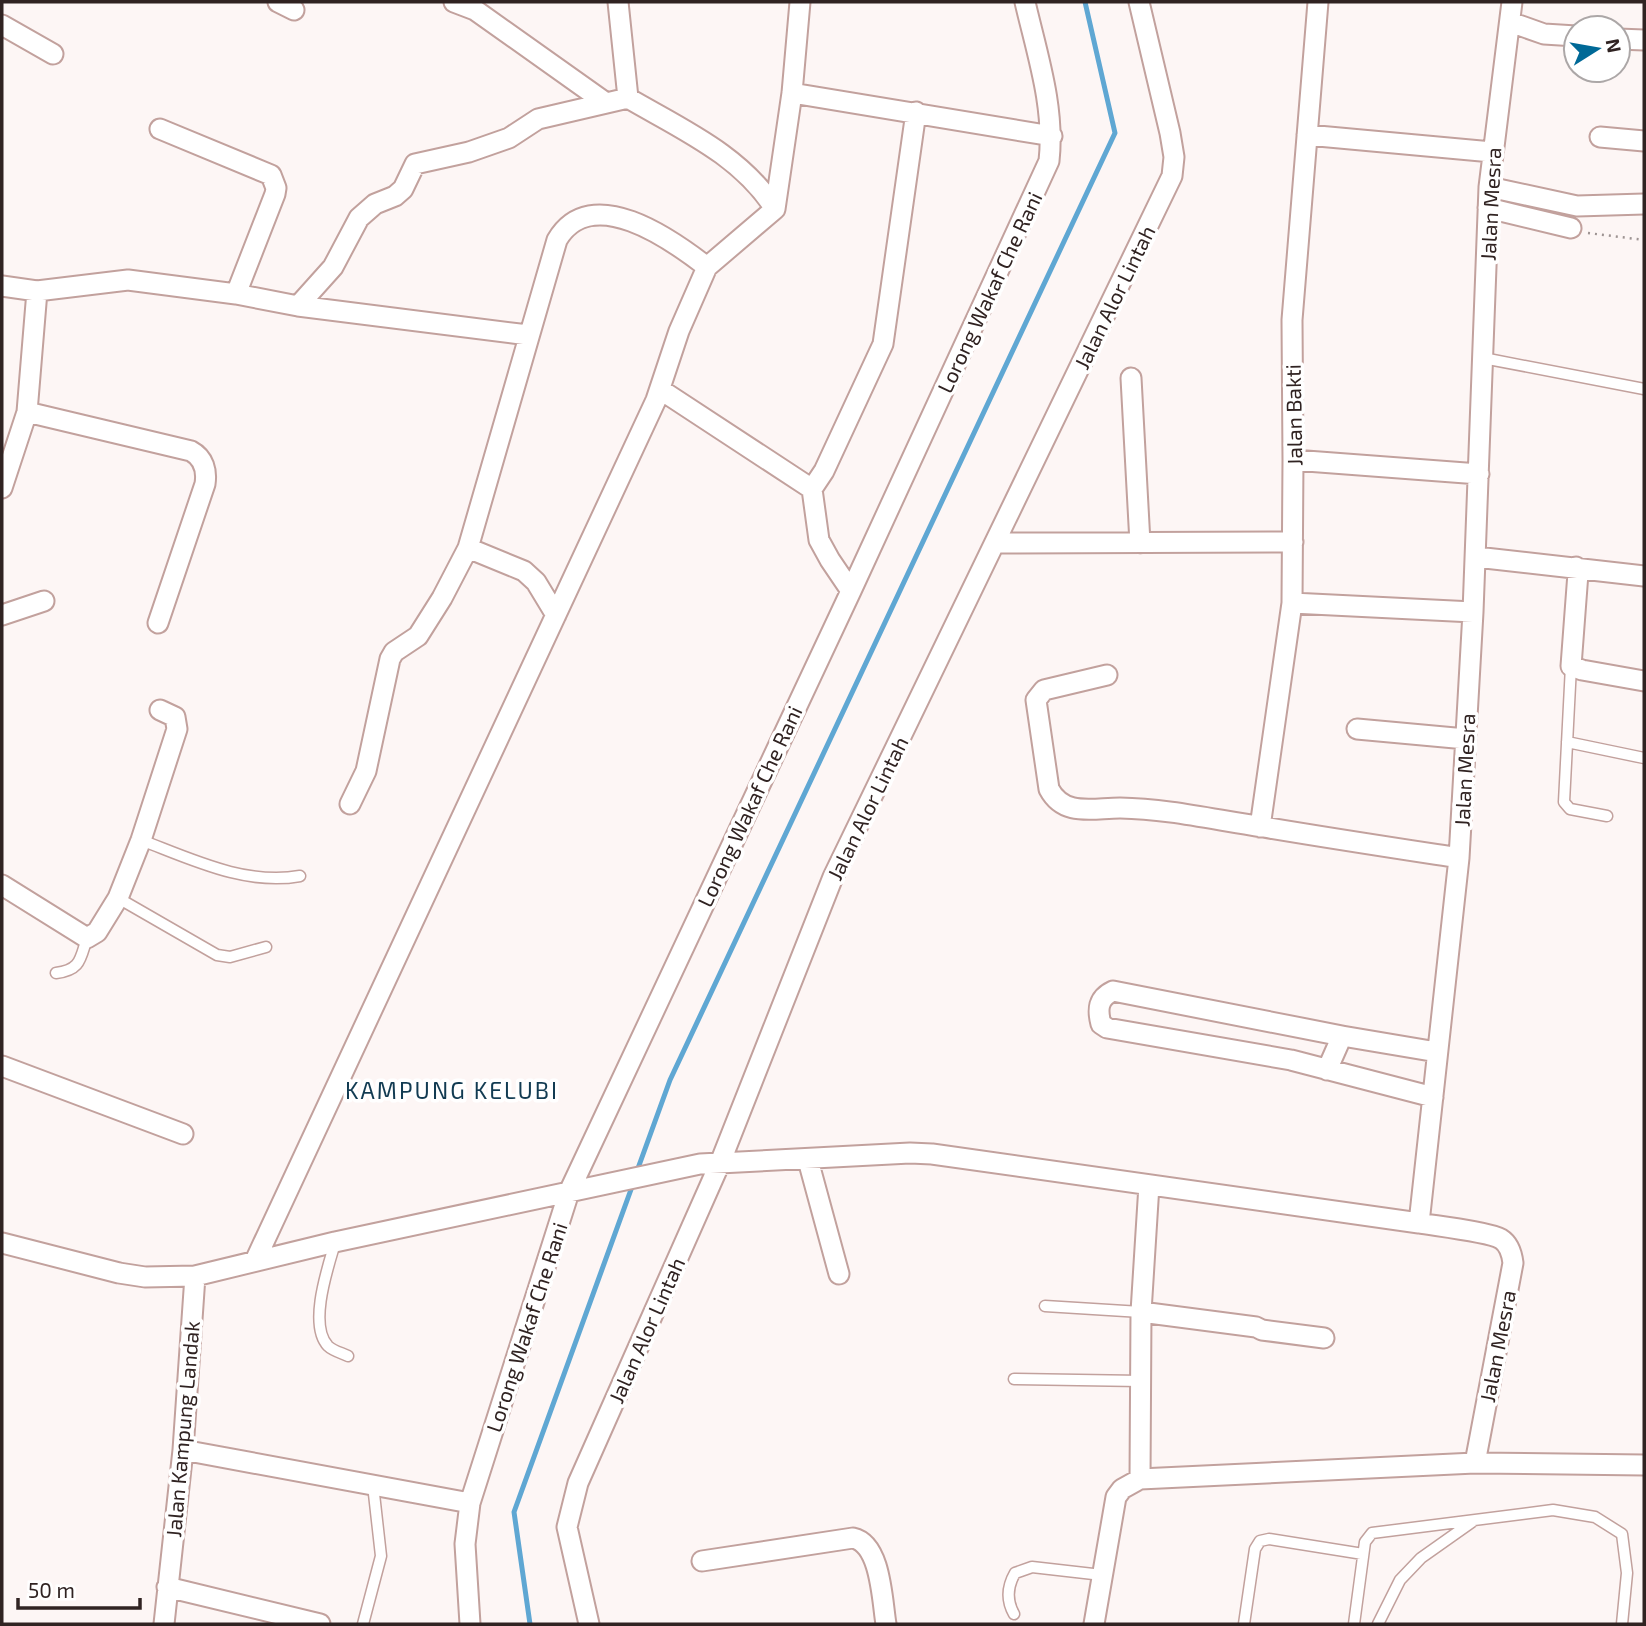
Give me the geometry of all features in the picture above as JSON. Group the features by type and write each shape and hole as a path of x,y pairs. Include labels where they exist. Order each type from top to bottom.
{"street":[{"path":"454,2 475,10 606,103"},
{"path":"618,2 628,99"},
{"path":"255,1261 661,390 679,331 707,267 775,209 792,93 800,2"},
{"name":"Lorong Wakaf Che Rani","path":"470,1624 465,1544 470,1503 569,1192 1049,161 1052,136 1048,104 1024,2"},
{"name":"Jalan Alor Lintah","path":"589,1624 567,1527 578,1483 833,877 1172,176 1174,157 1170,133 1139,2"},
{"name":"Jalan Bakti","path":"1260,827 1292,603 1292,320 1318,2"},
{"name":"Jalan Mesra","path":"1475,1463 1513,1263 1512,1256 1501,1239 1419,1223 1459,858 1476,557 1489,187 1512,2"},
{"path":"1510,22 1544,34 1562,35"},
{"path":"2,24 53,54"},
{"path":"792,93 1052,136"},
{"path":"298,306 333,267 359,218 375,204 395,196 403,189 415,164 468,152 509,138 538,119 606,103 628,99 714,148 762,189 775,209"},
{"path":"851,591 819,540 811,489 824,471 883,344 916,112"},
{"path":"160,130 265,172 275,181 275,194 236,294"},
{"path":"1307,135 1492,152"},
{"path":"1600,137 1644,141"},
{"path":"1489,187 1577,206 1644,204"},
{"path":"1488,208 1571,228"},
{"path":"351,804 366,771 390,659 394,652 418,636 468,548 528,335 557,240 564,228 576,219 595,215 615,216 676,242 707,267"},
{"path":"2,286 37,291 128,280 236,294 298,306 528,335"},
{"path":"2,488 27,412 37,291"},
{"path":"1130,378 1140,542"},
{"path":"661,390 811,489"},
{"path":"27,412 191,451 203,462 207,475 205,484 158,623"},
{"path":"1293,460 1479,474"},
{"path":"995,543 1293,542"},
{"path":"468,548 524,571 536,582 556,615"},
{"path":"1476,557 1644,576"},
{"path":"1576,567 1578,573 1571,666 1644,681"},
{"path":"2,615 44,601"},
{"path":"1292,603 1473,612"},
{"path":"1107,675 1044,690 1036,700 1049,789 1062,806 1073,809 1124,808 1178,812 1459,858"},
{"path":"2,885 87,938 97,932 118,898 141,840 178,725 175,717 160,710"},
{"path":"1357,729 1466,739"},
{"path":"1433,1097 1291,1060 1107,1028 1101,1024 1098,1013 1100,1002 1105,995 1113,991 1437,1052"},
{"path":"1327,1070 1342,1036"},
{"path":"2,1066 183,1134"},
{"path":"2,1243 119,1273 145,1277 194,1276 335,1242 710,1164 932,1154 1419,1223"},
{"path":"808,1160 839,1274"},
{"path":"1140,1479 1141,1312 1149,1185"},
{"name":"Jalan Kampung Landak","path":"164,1624 183,1450 194,1276"},
{"path":"1141,1312 1324,1338"},
{"path":"183,1450 470,1503"},
{"path":"1094,1624 1116,1497 1122,1489 1140,1479 1475,1463 1644,1465"},
{"path":"702,1561 853,1538 862,1540 873,1553 886,1624"},
{"path":"167,1587 320,1624"}],"lane":[{"path":"1483,358 1644,388"},
{"path":"1571,666 1564,802 1570,809 1607,816"},
{"path":"1567,742 1644,758"},
{"path":"141,840 211,867 244,875 280,880 300,876"},
{"path":"118,898 217,955 230,957 266,947"},
{"path":"56,973 67,971 79,963 87,938"},
{"path":"335,1242 325,1279 320,1331 328,1346 348,1356"},
{"path":"1045,1306 1141,1312"},
{"path":"1014,1379 1141,1381"},
{"path":"363,1624 381,1556 373,1485"},
{"path":"1354,1624 1363,1554 1367,1538 1372,1533 1553,1510 1595,1517 1622,1534 1627,1573 1622,1624"},
{"path":"1378,1624 1401,1580 1420,1558 1472,1522"},
{"path":"1244,1624 1255,1549 1260,1541 1269,1539 1363,1554"},
{"path":"1014,1614 1009,1605 1008,1586 1015,1573 1032,1567 1102,1575"}],"path":[{"path":"1571,228 1592,234 1644,240"}],"waterway":[{"path":"637,1171 670,1080 1115,133 1085,2"},
{"path":"530,1624 514,1512 633,1184"}],"district":[{"name":"KAMPUNG KELUBI","path":"452,1090"}]}
